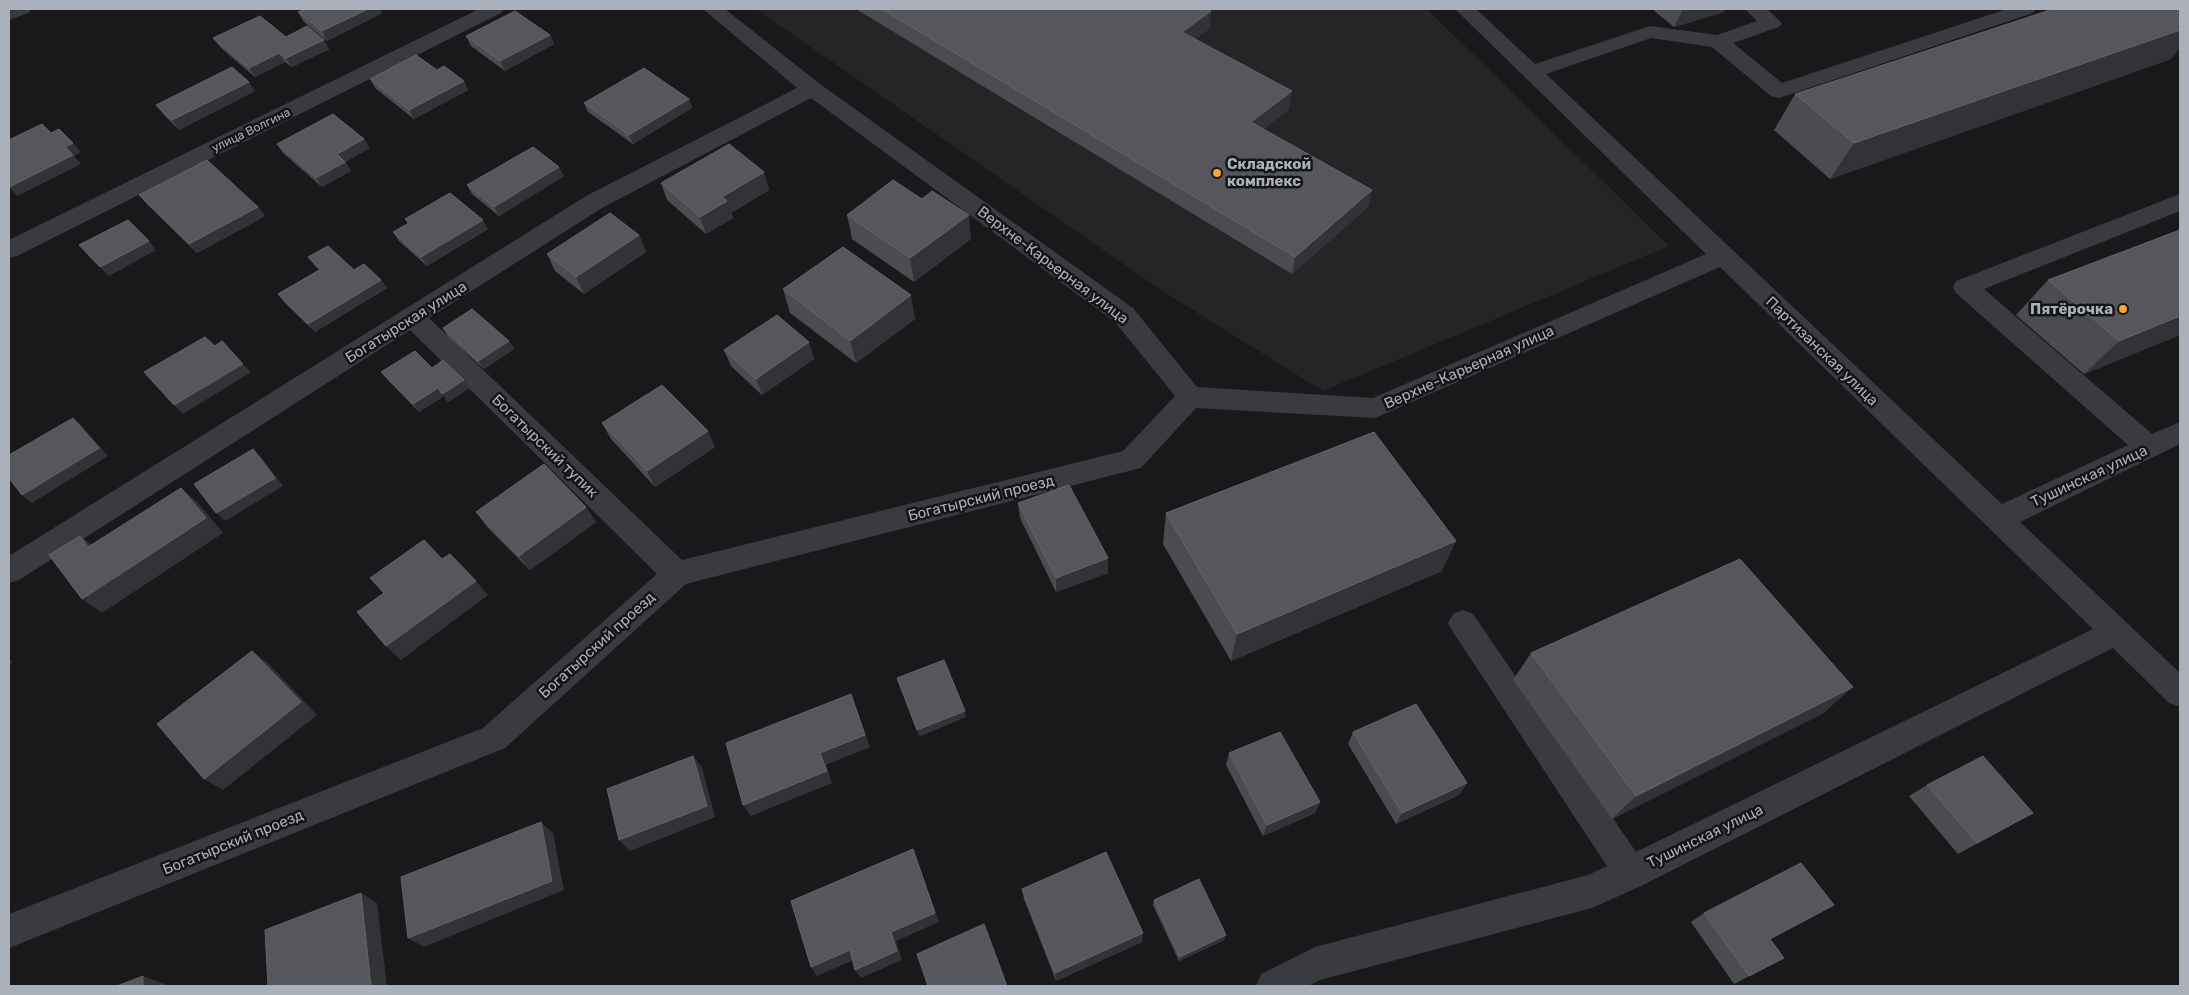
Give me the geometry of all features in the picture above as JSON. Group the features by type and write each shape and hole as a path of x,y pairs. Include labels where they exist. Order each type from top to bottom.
{"street":[{"path":"9,14 22,9"},
{"name":"улица Волгина","path":"9,250 494,9"},
{"name":"Верхне-Карьерная улица","path":"712,9 812,89 1124,315 1190,397 1375,408 1722,256"},
{"name":"Партизанская улица","path":"1465,9 2180,693"},
{"path":"1531,72 1650,32 1718,41 1772,23 1755,9"},
{"path":"1718,41 1779,91 2026,9"},
{"name":"Богатырская улица","path":"9,571 413,318 594,202 812,89"},
{"path":"2149,447 1965,287 2180,202"},
{"name":"Богатырский тупик","path":"413,318 677,574"},
{"name":"Богатырский проезд","path":"9,930 494,738 677,574 1130,460 1190,397"},
{"name":"Тушинская улица","path":"1998,519 2180,432"},
{"path":"1463,623 1631,873"},
{"name":"Тушинская улица","path":"1273,986 1315,964 1592,892 2116,632"}],"shaded area":[{"path":"756,9 1427,9 1669,246 1323,391 1161,290"}],"building":[{"path":"306,9 368,9 322,31 298,12"},
{"name":"Складской комплекс","path":"882,9 1207,9 1211,11 1182,32 1292,91 1251,122 1372,190 1295,257"},
{"path":"2053,9 2180,9 2180,30 1854,143 1795,94"},
{"path":"515,11 550,35 500,61 466,36"},
{"path":"260,16 286,37 307,26 324,40 286,58 279,53 249,68 213,38"},
{"path":"416,55 437,70 444,66 464,81 409,110 370,79"},
{"path":"232,67 249,82 172,120 156,105"},
{"path":"644,68 689,99 629,135 584,103"},
{"path":"333,114 364,139 337,154 345,162 316,178 277,144"},
{"path":"42,124 51,133 59,129 73,143 65,147 73,155 9,187 9,140"},
{"path":"729,144 764,172 722,197 727,201 700,217 661,183"},
{"path":"533,147 559,167 494,207 467,185"},
{"path":"207,160 258,207 189,244 139,195"},
{"path":"893,180 922,199 932,191 969,215 910,258 847,215"},
{"path":"450,193 483,220 421,257 393,232 409,223 405,219"},
{"path":"610,213 639,235 576,277 547,254"},
{"path":"128,220 149,241 100,267 79,245"},
{"path":"2180,230 2180,316 2119,341 2048,280"},
{"path":"328,246 354,270 364,264 381,280 308,324 278,294 321,269 308,257"},
{"path":"843,247 911,295 850,341 783,289"},
{"path":"472,309 509,341 478,361 443,328"},
{"path":"777,315 809,342 756,379 724,350"},
{"path":"205,337 215,346 222,341 243,364 174,405 144,372"},
{"path":"415,351 432,368 443,360 464,380 442,394 438,388 413,404 381,372"},
{"path":"662,385 708,431 647,471 602,423"},
{"path":"73,418 99,448 22,495 9,478 9,455"},
{"path":"1374,432 1456,541 1237,634 1166,513"},
{"path":"253,449 275,478 216,513 194,484"},
{"path":"544,464 586,507 519,556 476,512"},
{"path":"1069,485 1108,558 1056,578 1018,503"},
{"path":"181,488 206,518 82,599 49,555 80,536 88,547"},
{"path":"424,540 442,559 450,554 476,581 386,646 357,612 384,593 370,578"},
{"path":"1740,559 1853,687 1636,796 1531,653"},
{"path":"252,651 301,702 204,779 157,724"},
{"path":"944,660 965,711 917,730 897,678"},
{"path":"851,694 865,735 820,753 827,771 743,805 726,743"},
{"path":"1416,704 1467,783 1402,813 1353,732"},
{"path":"1280,732 1320,802 1267,825 1229,753"},
{"path":"693,756 707,806 619,840 607,789"},
{"path":"1983,756 2033,813 1977,843 1927,785"},
{"path":"541,822 552,881 408,938 401,877"},
{"path":"913,849 935,913 891,932 897,951 855,970 850,950 811,967 791,901"},
{"path":"1106,852 1143,933 1055,973 1022,889"},
{"path":"1801,863 1834,905 1770,939 1784,958 1749,976 1704,913"},
{"path":"1199,879 1226,935 1180,957 1154,900"},
{"path":"361,893 371,986 268,986 265,930"},
{"path":"984,924 1007,986 928,986 917,954"},
{"path":"143,976 143,986 117,986"}],"place":[{"name":"Складской комплекс","path":"1217,173"},
{"name":"Пятёрочка","path":"2123,309"}]}
